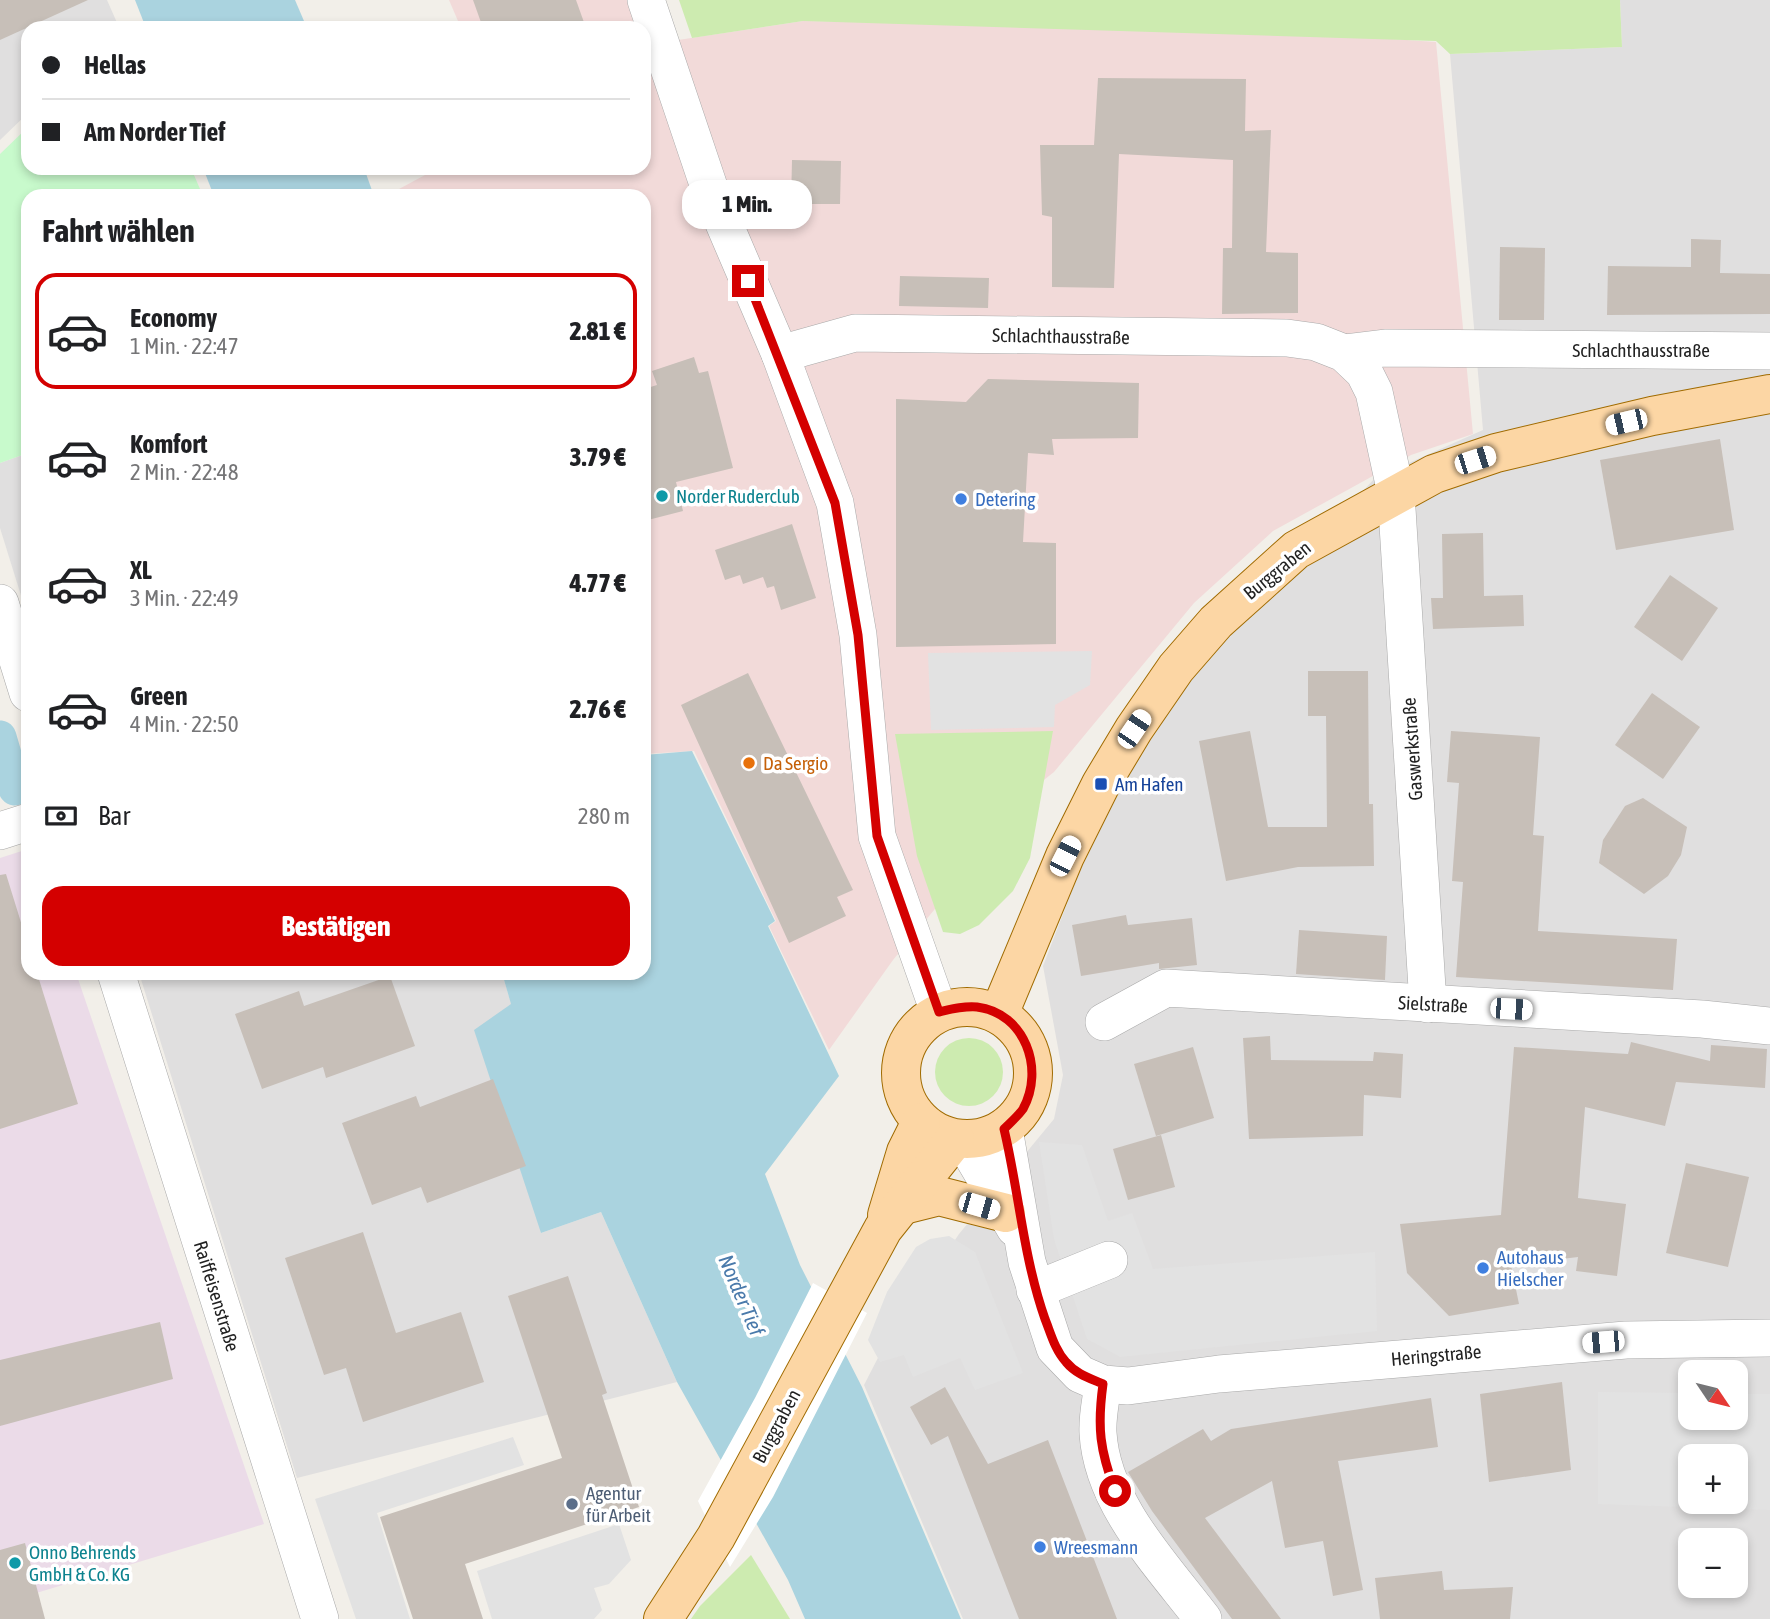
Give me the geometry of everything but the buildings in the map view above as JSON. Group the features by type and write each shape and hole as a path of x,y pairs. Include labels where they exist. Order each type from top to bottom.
{"main road":[{"name":"Burggraben","path":"999,1014 1065,856 1101,784 1176,668 1216,622 1296,550 1434,474 1496,453 1652,416 1770,394"},
{"path":"961,1006 999,1014 1024,1039 1032,1062 1032,1087 1022,1111 1004,1129 985,1138 959,1139 937,1133 921,1122 905,1101 900,1076 904,1050 918,1028 939,1012 961,1006"},
{"name":"Burggraben","path":"893,1217 906,1152 921,1122"},
{"name":"Burggraben","path":"663,1619 716,1537 841,1300 893,1217 959,1139"},
{"path":"893,1217 939,1196 1014,1225"}],"street":[{"path":"646,0 711,193 779,354 835,503 858,635 877,836 939,1012"},
{"name":"Schlachthausstraße","path":"779,354 855,333 1287,338 1316,342 1343,354 1364,372 1374,392 1396,493"},
{"name":"Schlachthausstraße","path":"1343,354 1385,348 1770,351"},
{"name":"Gaswerkstraße","path":"1396,493 1429,1004"},
{"path":"0,603 21,670"},
{"path":"0,831 21,824"},
{"name":"Raiffeisenstraße","path":"118,980 320,1619"},
{"name":"Sielstraße","path":"1104,1022 1166,988 1702,1019 1770,1027"},
{"path":"1004,1129 1012,1164 1014,1225"},
{"path":"959,1139 1014,1225 1055,1348 1065,1362 1080,1374 1103,1384 1098,1431 1101,1453 1115,1491 1133,1526 1203,1619"},
{"path":"1035,1290 1109,1260"},
{"name":"Heringstraße","path":"1103,1384 1128,1386 1232,1373 1626,1340 1770,1338"}],"shaded area":[{"path":"0,0 107,0 116,21 21,21 21,120 0,140"},
{"path":"449,0 629,0 636,21 458,21"},
{"path":"1620,0 1770,0 1770,1619 963,1619 864,1385 883,1348 959,1234 1054,1119 1063,1075 1043,966 1097,826 1179,688 1375,478 1483,430 1450,54 1622,47"},
{"path":"803,21 1199,26 1436,42 1473,434 1411,455 1273,531 1194,603 1054,772 1035,787 893,960 829,1050 769,926 776,921 694,751 651,754 651,189 399,189 425,175 651,175 651,44"},
{"path":"21,456 21,596 0,528 0,463"},
{"path":"1092,651 1090,685 1055,705 1054,727 931,730 928,653"},
{"path":"21,851 21,980 78,980 264,1524 0,1604 0,858"},
{"path":"141,980 504,980 511,1003 541,1233 601,1212 677,1382 297,1478"},
{"path":"1039,1142 1082,1145 1108,1221 1132,1213 1153,1269 1375,1252 1377,1331 1120,1357 1087,1339 1054,1239"},
{"path":"949,1236 975,1252 1023,1373 975,1390 960,1358 913,1377 904,1355 880,1362 868,1340 887,1292 916,1247 930,1239"},
{"path":"1598,1392 1678,1393 1678,1430 1748,1430 1748,1394 1770,1394 1770,1510 1748,1509 1748,1444 1678,1444 1678,1507 1598,1504"},
{"path":"513,1437 524,1465 377,1513 410,1619 356,1619 315,1499"},
{"path":"619,1524 631,1560 609,1584 594,1588 602,1610 594,1619 492,1619 477,1571"}],"green space":[{"path":"679,0 1620,0 1622,47 1450,54 1436,41 803,21 692,38"},
{"path":"21,134 21,175 194,175 200,189 21,189 21,456 0,463 0,154"},
{"path":"1053,731 1030,858 1013,891 979,925 960,934 943,932 917,856 895,734"},
{"path":"969,1038 982,1041 993,1048 1000,1059 1003,1072 1000,1085 993,1096 982,1103 969,1106 956,1103 945,1096 938,1085 935,1072 938,1059 945,1048 956,1041"},
{"path":"751,1555 790,1619 691,1619 700,1606"}],"water":[{"path":"135,0 295,0 304,21 143,21"},
{"path":"206,175 366,175 372,189 211,189"},
{"name":"Norder Tief","path":"692,751 775,921 768,926 839,1076 765,1174 800,1265 862,1387 961,1619 805,1619 788,1580 677,1382 601,1212 541,1233 474,1030 511,1004 504,980 651,980 651,754"}],"pier":[{"path":"813,1283 867,1313 773,1497 730,1567 698,1501 755,1398"}],"waterway":[{"path":"0,737 15,789"}],"place":[{"name":"Norder Ruderclub","path":"662,496"},
{"name":"Detering","path":"961,499"},
{"name":"Da Sergio","path":"749,763"},
{"name":"Am Hafen","path":"1101,784"},
{"name":"Autohaus Hielscher","path":"1483,1268"},
{"name":"Agentur für Arbeit","path":"572,1504"},
{"name":"Wreesmann","path":"1040,1547"},
{"name":"Onno Behrends GmbH & Co. KG","path":"15,1563"}],"route":[{"path":"748,281 779,354 835,503 858,635 877,836 939,1012 961,1006 979,1007 999,1014 1024,1039 1032,1062 1032,1087 1022,1111 1004,1129 1012,1164 1022,1237 1035,1290 1055,1348 1065,1362 1080,1374 1103,1384 1098,1431 1101,1453 1115,1491"}]}
